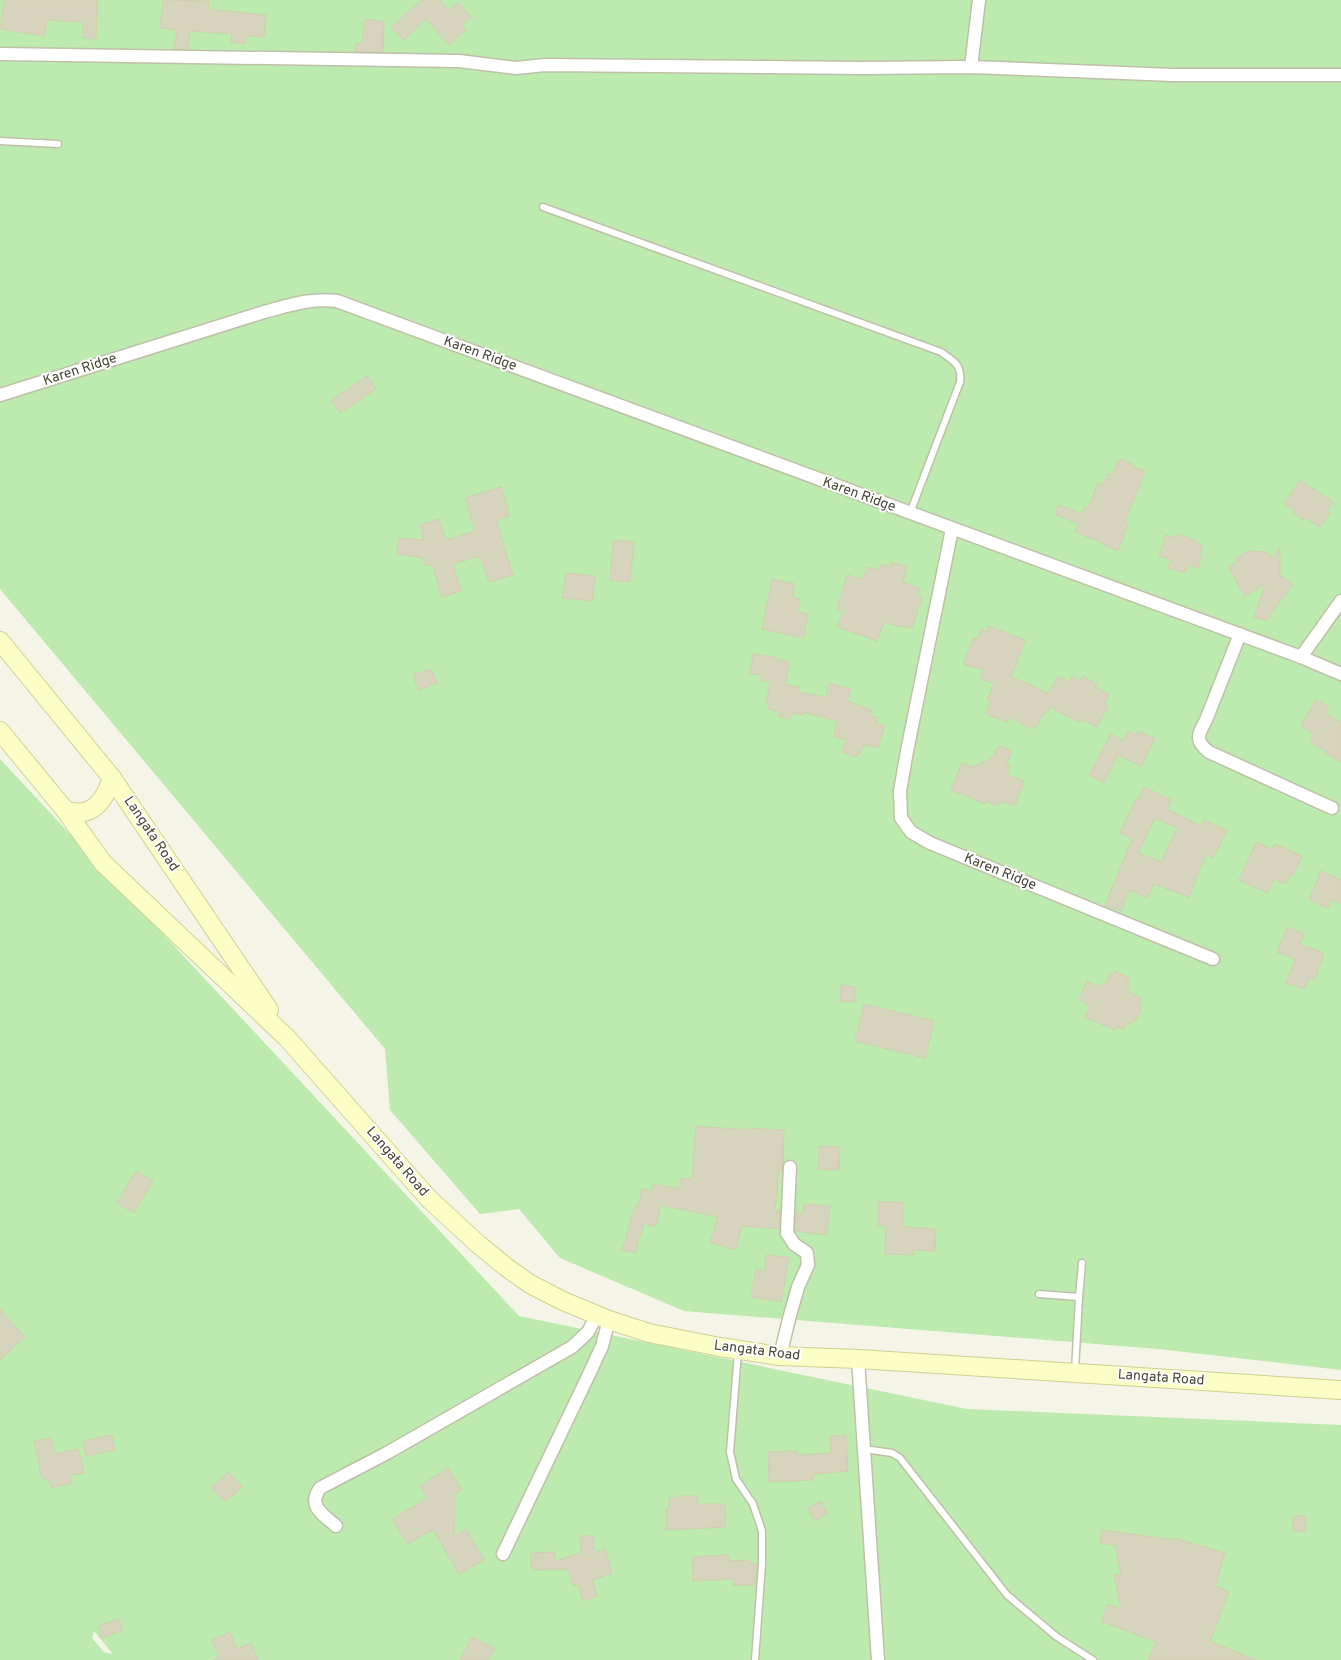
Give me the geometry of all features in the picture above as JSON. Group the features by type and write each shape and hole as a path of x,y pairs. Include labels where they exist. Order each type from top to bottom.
{"main road":[{"name":"Langata Road","path":"0,641 112,778 288,1038"},
{"name":"Langata Road","path":"0,731 65,810 103,863 288,1038 430,1200 506,1267 530,1284 563,1301 603,1318 649,1333 780,1356 858,1359 1341,1390"},
{"path":"65,810 73,813 88,811 99,804 108,793 112,778"}],"street":[{"path":"971,67 978,0"},
{"path":"0,54 460,61 516,68 545,65 861,68 971,67 1173,75 1341,75"},
{"name":"Karen Ridge","path":"0,395 264,312 319,299 337,301 1240,634 1341,674"},
{"name":"Karen Ridge","path":"952,529 907,751 900,791 901,818 910,832 930,843 1213,959"},
{"path":"1301,657 1341,601"},
{"path":"1240,634 1199,733 1198,741 1208,752 1332,808"},
{"path":"780,1356 788,1318 798,1287 808,1265 807,1253 794,1244 787,1233 790,1167"},
{"path":"336,1526 315,1504 315,1496 320,1488 387,1453 572,1347 603,1318"},
{"path":"502,1554 602,1346 603,1318"},
{"path":"858,1359 878,1660"}],"lane":[{"path":"0,141 58,144"},
{"path":"543,207 941,352 954,361 961,372 960,382 910,513"},
{"path":"1075,1373 1082,1262"},
{"path":"1039,1294 1079,1297"},
{"path":"738,1350 730,1452 736,1479 753,1504 762,1531 762,1564 755,1660"},
{"path":"864,1449 892,1453 900,1458 1007,1595 1057,1637 1092,1660"}],"green space":[{"path":"0,0 1341,0 1341,1370 1158,1349 684,1311 560,1258 519,1209 480,1214 390,1110 385,1049 0,589"},
{"path":"0,759 519,1316 967,1409 1341,1425 1341,1660 0,1660","holes":["94,1631 112,1653 104,1652 92,1638"]}],"building":[{"path":"4,0 97,0 96,39 83,38 83,22 47,20 45,36 0,29"},
{"path":"163,0 209,1 208,9 266,15 264,37 246,36 245,44 231,42 232,34 190,31 188,49 174,49 177,30 160,28"},
{"path":"422,0 440,0 449,10 458,2 471,17 462,25 466,30 449,45 426,19 403,40 391,27"},
{"path":"365,19 384,22 383,52 355,51 356,43 362,44"},
{"path":"367,376 376,389 340,413 331,400"},
{"path":"1121,459 1132,464 1131,466 1145,471 1125,522 1128,524 1118,551 1075,532 1078,524 1055,514 1059,505 1083,514 1085,507 1088,508 1098,483 1103,485 1108,473 1112,475 1118,460 1121,461"},
{"path":"1300,480 1333,502 1327,511 1330,513 1320,527 1306,518 1304,520 1293,513 1295,511 1284,504"},
{"path":"501,487 510,516 496,520 513,575 489,582 480,556 453,564 461,591 442,597 432,564 426,566 423,558 397,554 399,538 424,540 420,525 439,519 446,540 475,531 465,498"},
{"path":"1178,534 1198,541 1197,543 1202,545 1199,554 1202,555 1198,568 1188,565 1185,573 1168,568 1171,560 1159,556 1166,535 1177,538"},
{"path":"613,540 634,542 630,582 610,580"},
{"path":"1278,548 1280,548 1280,576 1293,584 1266,621 1254,617 1265,585 1245,596 1228,567 1238,561 1236,558 1249,551 1266,552 1275,558"},
{"path":"892,562 907,567 903,582 919,588 917,596 922,597 912,628 884,622 877,641 837,627 843,611 837,609 847,575 863,579 867,567 879,570 881,564 890,567"},
{"path":"566,573 595,576 592,601 562,598"},
{"path":"772,579 795,584 792,597 800,599 797,612 808,614 803,638 762,629"},
{"path":"989,626 1025,640 1011,677 1048,694 1058,676 1069,682 1072,676 1080,681 1083,676 1097,684 1095,687 1109,694 1104,704 1108,706 1097,727 1082,719 1080,722 1050,707 1047,713 1045,711 1035,729 1029,725 1028,728 1009,717 1007,722 986,714 991,701 987,700 994,684 980,678 984,670 963,664 973,638 977,640 981,629 987,632"},
{"path":"753,654 775,657 775,659 789,662 785,684 799,687 798,692 826,697 829,683 851,689 847,701 872,710 870,716 878,718 876,723 885,726 878,748 864,744 860,754 857,753 856,757 842,752 846,740 834,737 837,721 803,712 803,715 792,713 790,719 778,716 779,712 768,709 769,703 766,703 770,682 761,681 761,675 750,674"},
{"path":"431,669 437,683 419,690 413,675"},
{"path":"1316,699 1329,707 1325,713 1341,722 1341,762 1310,742 1314,734 1301,726"},
{"path":"1128,731 1137,735 1138,731 1155,739 1141,766 1118,755 1104,783 1089,775 1111,734 1123,741"},
{"path":"998,746 1012,751 1006,765 1010,766 1007,775 1024,781 1015,806 1001,801 999,806 986,801 985,804 951,790 962,763 974,767 994,756"},
{"path":"1144,787 1171,800 1167,809 1201,826 1204,820 1227,830 1213,858 1206,854 1189,897 1154,884 1148,898 1129,890 1121,911 1105,905 1132,839 1120,833 1136,798 1138,800","holes":["1155,818 1177,828 1161,862 1138,853"]},
{"path":"1256,842 1272,849 1275,844 1302,856 1293,876 1290,875 1286,884 1274,879 1268,893 1239,880"},
{"path":"1321,871 1341,880 1341,904 1331,900 1328,908 1309,900"},
{"path":"1287,927 1304,934 1300,944 1324,953 1315,980 1309,978 1305,989 1286,983 1295,959 1277,952"},
{"path":"1115,971 1129,978 1127,983 1130,985 1127,991 1141,998 1138,1006 1142,1007 1135,1022 1127,1023 1124,1029 1117,1026 1115,1030 1085,1017 1090,1006 1079,1000 1087,981 1100,987 1101,984 1104,986 1110,974 1113,975"},
{"path":"841,985 856,987 854,1002 840,1001"},
{"path":"864,1004 934,1021 925,1058 855,1041"},
{"path":"696,1126 748,1130 748,1128 784,1130 782,1172 779,1172 775,1211 780,1211 779,1229 742,1226 735,1250 710,1242 718,1217 661,1205 655,1227 644,1223 635,1253 622,1250 635,1206 638,1207 642,1189 651,1191 653,1184 680,1189 681,1178 692,1179"},
{"path":"819,1146 840,1147 839,1170 818,1169"},
{"path":"136,1171 153,1181 134,1213 117,1203"},
{"path":"878,1202 903,1202 903,1227 936,1229 935,1251 913,1250 913,1255 885,1254 886,1226 878,1226"},
{"path":"804,1204 830,1206 827,1235 795,1231 796,1213 803,1213"},
{"path":"766,1255 789,1257 781,1302 751,1297 756,1269 765,1271"},
{"path":"0,1309 25,1337 0,1360"},
{"path":"112,1435 115,1450 86,1456 83,1441"},
{"path":"846,1435 848,1471 813,1474 813,1480 769,1482 768,1452 797,1451 797,1455 831,1453 830,1436"},
{"path":"51,1438 55,1454 78,1449 84,1473 70,1475 72,1483 51,1488 48,1478 42,1479 34,1441"},
{"path":"448,1468 462,1490 455,1494 454,1536 466,1529 484,1560 459,1574 433,1530 407,1544 392,1519 428,1498 420,1486"},
{"path":"228,1472 242,1487 225,1502 211,1488"},
{"path":"678,1496 698,1496 698,1504 725,1504 726,1527 666,1530 666,1509 669,1509 669,1498 678,1498"},
{"path":"821,1501 828,1513 815,1521 807,1508"},
{"path":"1294,1515 1306,1517 1305,1532 1292,1530"},
{"path":"1102,1530 1174,1540 1174,1538 1225,1553 1215,1586 1229,1592 1210,1641 1256,1660 1148,1660 1156,1642 1101,1621 1108,1604 1121,1609 1114,1575 1121,1574 1115,1545 1100,1543"},
{"path":"580,1536 593,1536 594,1553 605,1549 612,1573 592,1580 597,1596 583,1601 578,1584 573,1585 568,1569 535,1570 535,1568 531,1568 531,1553 554,1552 555,1561 581,1553"},
{"path":"729,1555 729,1561 750,1560 750,1564 757,1564 755,1585 733,1585 733,1579 693,1581 692,1557"},
{"path":"119,1619 123,1630 102,1638 98,1626"},
{"path":"230,1632 237,1649 251,1643 258,1660 213,1660 219,1657 212,1640"},
{"path":"472,1637 495,1648 488,1660 460,1660"}]}
